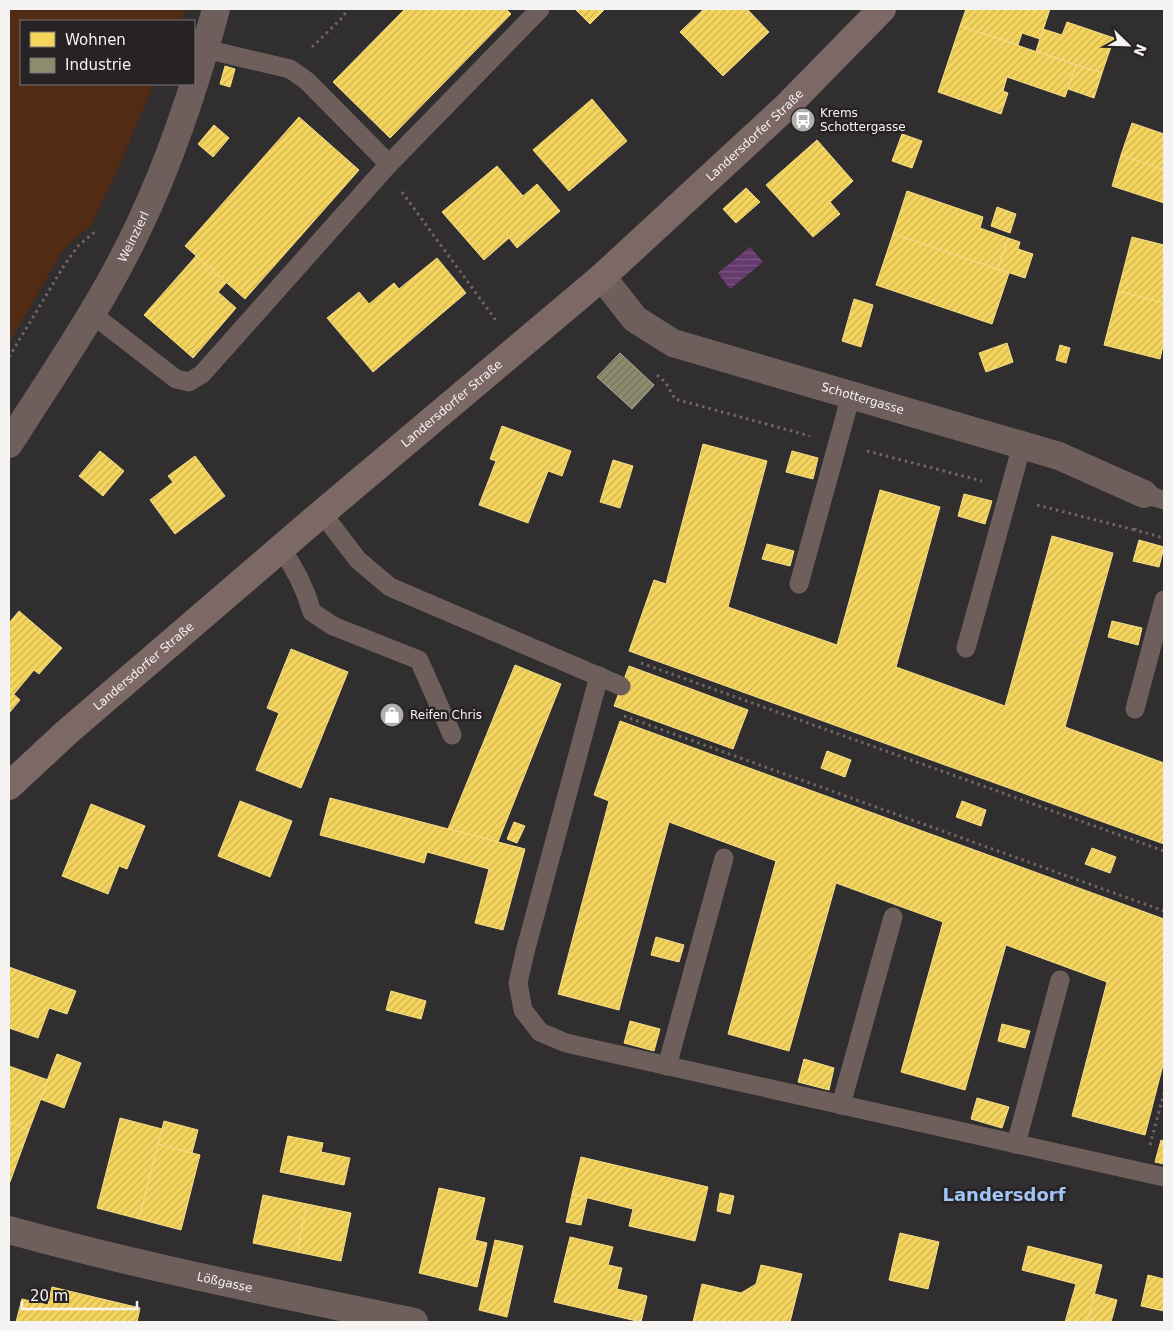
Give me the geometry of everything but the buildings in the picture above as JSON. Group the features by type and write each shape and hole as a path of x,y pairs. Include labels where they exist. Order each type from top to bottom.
{"main road":[{"name":"Landersdorfer Straße","path":"9,786 66,734 322,513 602,277 786,107 882,9"}],"street":[{"name":"Weinzierl","path":"195,80 216,9"},
{"name":"Weinzierl","path":"9,444 92,314 139,226 177,135 193,85"},
{"name":"Schottergasse","path":"602,277 635,319 673,343 1059,456 1154,497"},
{"name":"Lößgasse","path":"9,1230 271,1292 414,1322"}],"lane":[{"path":"92,314 176,379 189,382 202,374 389,164 540,9"},
{"path":"205,49 290,69 307,81 389,164"},
{"path":"799,584 851,395"},
{"path":"966,648 1022,445"},
{"path":"322,513 358,560 390,587 621,686"},
{"path":"281,549 306,590 312,612 333,626 419,660 452,735"},
{"path":"1135,709 1164,600"},
{"path":"599,676 518,983 523,1010 540,1032 566,1043 1164,1177"},
{"path":"667,1066 724,858"},
{"path":"841,1105 893,917"},
{"path":"1016,1144 1060,980"}],"path":[{"path":"290,69 342,18 348,9"},
{"path":"389,164 393,178 517,348"},
{"path":"9,357 65,264 78,246 96,231 101,223"},
{"path":"652,370 666,383 675,399 837,443 1135,530"},
{"path":"638,662 1164,851"},
{"path":"591,705 1164,911"},
{"path":"1143,1173 1164,1093"}],"shaded area":[{"path":"9,9 186,9 181,20 20,20 20,85 154,85 119,167 90,227 62,252 9,343"},
{"path":"750,247 763,262 730,289 718,273"}],"place":[{"name":"Krems Schottergasse","path":"803,120"},
{"name":"Reifen Chris","path":"392,715"}],"district":[{"name":"Landersdorf","path":"1004,1195"}]}
